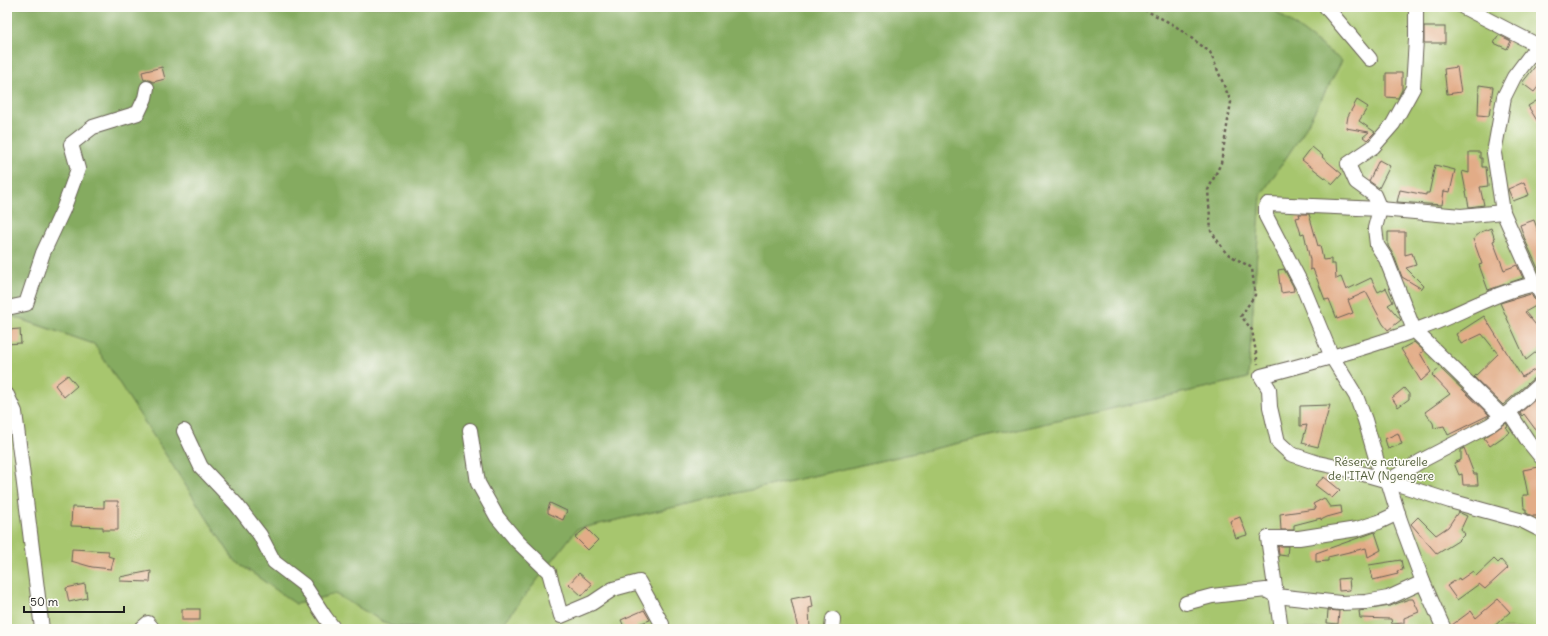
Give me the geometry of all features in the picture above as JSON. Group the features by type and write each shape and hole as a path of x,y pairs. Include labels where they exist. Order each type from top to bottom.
{"street":[{"path":"1326,7 1370,59"},
{"path":"1416,7 1413,88 1393,124 1373,147 1348,164 1356,182 1374,195 1380,209 1375,228 1377,245 1386,259 1414,330 1505,414 1541,457"},
{"path":"1463,7 1539,46 1514,77 1504,97 1494,153 1503,212 1539,287 1506,293 1414,330 1332,357 1261,376 1269,389 1270,407 1278,442 1291,454 1523,521 1541,530"},
{"path":"7,308 26,304 43,253 63,210 78,169 71,144 93,127 138,113 145,98 147,88"},
{"path":"1444,629 1423,582 1388,481 1380,472 1365,420 1356,396 1332,357 1303,288 1266,216 1266,207 1268,204 1380,209 1461,216 1503,212"},
{"path":"1388,481 1421,461 1490,425 1541,383"},
{"path":"7,395 15,412 42,629"},
{"path":"470,430 478,483 497,517 517,541 549,572 561,616 592,603 613,589 639,582 662,624 661,629"},
{"path":"184,431 200,467 236,504 260,535 274,562 304,585 334,629"},
{"path":"1281,629 1274,571 1268,538 1299,538 1357,529 1379,522 1398,513"},
{"path":"1186,603 1212,596 1266,590 1276,596 1340,603 1366,602 1388,598 1423,582"},
{"path":"142,629 148,622 153,629"}],"path":[{"path":"1139,7 1174,25 1210,52 1231,102 1221,163 1208,190 1211,231 1226,253 1252,268 1255,295 1241,316 1252,330 1261,376"}],"green space":[{"path":"7,7 1270,7 1342,61 1302,134 1261,195 1248,378 577,529 499,629 424,629 391,626 335,594 296,604 234,560 94,344 12,316 7,333"},
{"name":"Réserve naturelle de l'ITAV (Ngengere","path":"1270,7 1541,7 1541,629 499,629 577,529 1248,378 1261,195 1302,134 1342,61"},
{"path":"11,316 94,344 234,560 296,604 335,594 391,626 424,629 7,629 7,333"}],"building":[{"path":"1424,27 1445,27 1445,43 1424,43"},
{"path":"1499,35 1511,41 1507,49 1494,43"},
{"path":"1541,59 1541,83 1534,92 1522,83"},
{"path":"162,67 165,79 153,82 144,80 142,72"},
{"path":"1457,67 1461,92 1447,94 1444,69"},
{"path":"1386,73 1402,73 1402,90 1398,98 1386,97"},
{"path":"1479,85 1493,87 1489,116 1478,115"},
{"path":"1541,98 1541,127 1528,106"},
{"path":"1357,100 1368,107 1359,121 1375,132 1367,140 1363,137 1369,132 1346,128 1348,116"},
{"path":"1312,147 1342,174 1333,184 1302,160"},
{"path":"1469,152 1480,152 1482,167 1486,167 1488,186 1480,187 1484,205 1469,207 1462,171 1469,173"},
{"path":"1379,160 1390,166 1379,188 1369,181"},
{"path":"1435,165 1455,170 1450,192 1444,191 1442,205 1397,202 1400,190 1426,195 1426,193 1429,193"},
{"path":"1524,182 1529,195 1513,201 1508,189"},
{"path":"1299,214 1309,214 1318,246 1320,245 1323,260 1331,259 1331,264 1335,264 1336,279 1341,277 1346,290 1371,278 1378,292 1386,288 1393,302 1388,305 1401,320 1388,330 1383,324 1366,292 1348,300 1353,313 1337,319 1329,299 1325,300 1313,269 1310,270 1310,260 1304,233 1301,234 1296,218 1300,217"},
{"path":"1534,220 1541,239 1541,275 1520,225"},
{"path":"1491,228 1495,240 1493,241 1504,270 1517,265 1523,278 1488,290 1479,265 1482,264 1473,239 1481,232"},
{"path":"1388,232 1405,232 1405,255 1412,253 1416,265 1406,268 1424,286 1422,289 1402,277 1394,256 1388,246"},
{"path":"1284,269 1294,291 1281,293 1278,270"},
{"path":"1531,294 1534,299 1541,303 1525,312 1541,331 1541,348 1526,360 1500,303"},
{"path":"1484,316 1522,377 1541,366 1541,375 1535,377 1503,405 1474,377 1498,354 1482,334 1461,344 1456,334"},
{"path":"20,329 21,343 7,344 7,330"},
{"path":"1414,342 1423,350 1423,352 1420,353 1431,372 1421,381 1401,349"},
{"path":"1440,368 1489,415 1448,435 1444,426 1434,428 1433,423 1425,412 1450,394 1432,375"},
{"path":"68,375 77,386 64,397 55,385"},
{"path":"1404,388 1409,394 1409,399 1398,407 1392,398"},
{"path":"1537,398 1541,403 1541,437 1524,414 1522,416 1520,413"},
{"path":"1330,405 1318,447 1302,443 1307,425 1300,426 1300,406"},
{"path":"1506,423 1508,426 1506,427 1510,432 1490,446 1484,438"},
{"path":"1398,433 1402,444 1388,449 1385,439"},
{"path":"1464,448 1474,474 1477,474 1478,485 1463,485 1462,474 1459,475 1454,463 1461,460 1461,450"},
{"path":"1539,467 1541,475 1541,516 1532,516 1526,513 1526,509 1524,509 1523,495 1528,495 1523,470"},
{"path":"1324,477 1340,490 1332,498 1315,485"},
{"path":"1324,498 1330,507 1341,506 1342,513 1321,520 1321,518 1294,525 1294,530 1281,530 1280,514 1316,509 1313,504"},
{"path":"104,501 118,501 118,530 103,530 103,527 71,526 72,507 104,508"},
{"path":"550,503 567,511 563,520 548,513"},
{"path":"1458,512 1467,516 1461,529 1465,534 1458,541 1437,554 1411,524 1418,517 1436,535 1448,527"},
{"path":"1240,517 1247,535 1236,538 1230,521"},
{"path":"586,528 598,540 588,550 575,537"},
{"path":"1375,532 1381,550 1368,557 1366,548 1328,557 1328,561 1316,562 1316,553"},
{"path":"1278,546 1288,546 1287,556 1279,555"},
{"path":"72,549 109,551 108,556 114,558 111,569 92,567 71,561"},
{"path":"1494,559 1498,563 1501,560 1508,568 1485,589 1479,584 1457,600 1447,586 1459,578 1460,580 1473,571 1476,576"},
{"path":"1401,560 1403,570 1397,571 1398,574 1373,580 1369,565"},
{"path":"151,571 150,582 120,581 120,577"},
{"path":"579,573 592,584 582,596 569,584"},
{"path":"1349,578 1350,590 1339,591 1338,579"},
{"path":"85,584 87,598 69,602 66,588"},
{"path":"811,595 813,607 809,608 810,629 798,629 791,599"},
{"path":"1413,599 1419,612 1404,618 1404,623 1392,624 1391,619 1360,618 1359,611 1390,606"},
{"path":"1498,599 1510,612 1491,629 1452,629 1452,625 1471,611 1476,618"},
{"path":"182,609 200,609 200,620 182,620"},
{"path":"644,610 650,620 636,625 638,629 625,629 621,620"},
{"path":"1328,610 1339,611 1338,624 1327,623"}]}
